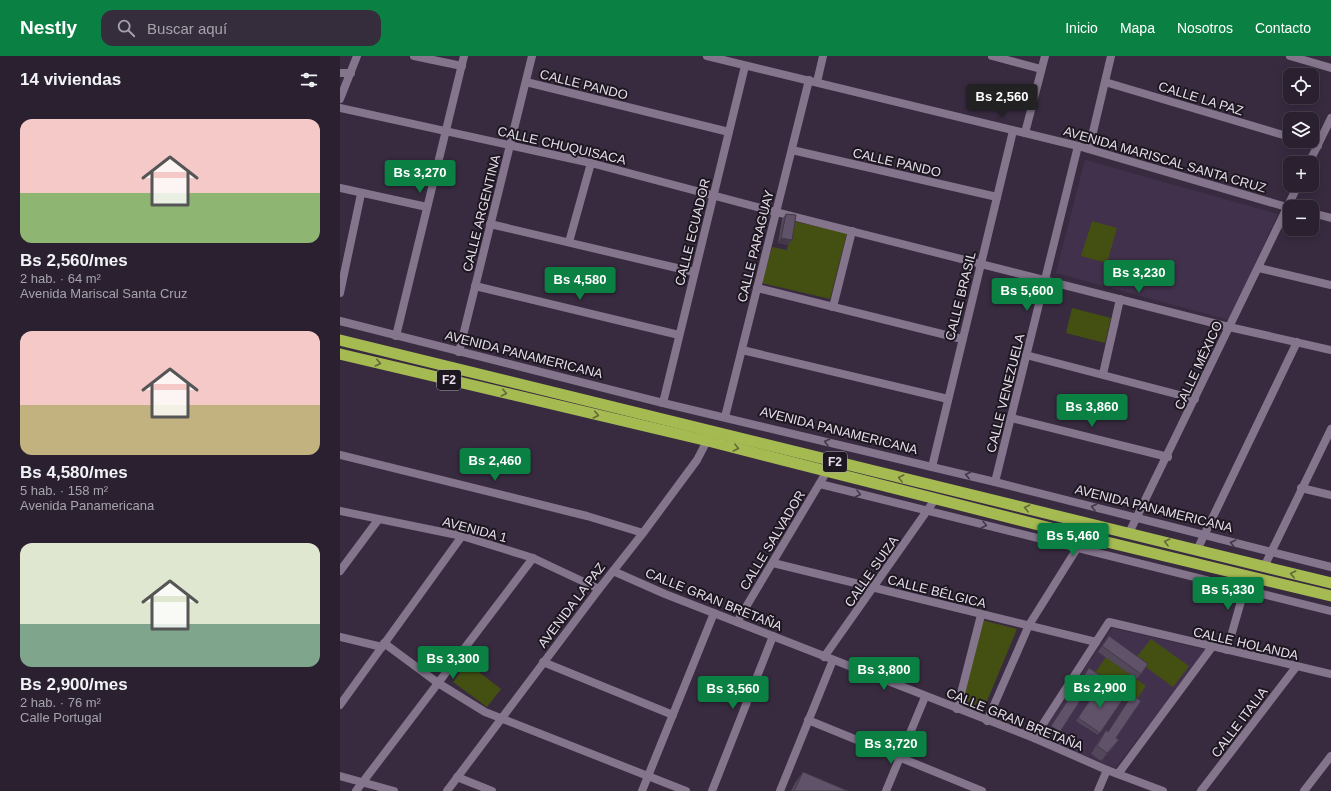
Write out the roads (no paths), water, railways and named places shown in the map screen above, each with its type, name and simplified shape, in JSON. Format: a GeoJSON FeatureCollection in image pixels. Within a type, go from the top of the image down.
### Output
{"type":"FeatureCollection","features":[{"type":"Feature","properties":{"kind":"highway","name":"F2"},"geometry":{"type":"LineString","coordinates":[[340,340],[709,436],[827,471],[1082,536],[1331,596]]}},
{"type":"Feature","properties":{"kind":"highway","name":"F2"},"geometry":{"type":"LineString","coordinates":[[340,354],[709,436],[1129,533],[1331,583]]}},
{"type":"Feature","properties":{"kind":"street"},"geometry":{"type":"LineString","coordinates":[[340,99],[357,56]]}},
{"type":"Feature","properties":{"kind":"street"},"geometry":{"type":"LineString","coordinates":[[414,56],[462,66]]}},
{"type":"Feature","properties":{"kind":"street"},"geometry":{"type":"LineString","coordinates":[[396,336],[464,56]]}},
{"type":"Feature","properties":{"kind":"street","name":"CALLE ARGENTINA"},"geometry":{"type":"LineString","coordinates":[[459,352],[532,56]]}},
{"type":"Feature","properties":{"kind":"street","name":"AVENIDA MARISCAL SANTA CRUZ"},"geometry":{"type":"LineString","coordinates":[[707,56],[1090,149],[1283,206]]}},
{"type":"Feature","properties":{"kind":"street","name":"CALLE PARAGUAY"},"geometry":{"type":"LineString","coordinates":[[725,417],[792,150],[813,81],[823,56]]}},
{"type":"Feature","properties":{"kind":"street"},"geometry":{"type":"LineString","coordinates":[[992,56],[1041,69]]}},
{"type":"Feature","properties":{"kind":"street"},"geometry":{"type":"LineString","coordinates":[[1025,134],[1044,56]]}},
{"type":"Feature","properties":{"kind":"street"},"geometry":{"type":"LineString","coordinates":[[1090,149],[1111,56]]}},
{"type":"Feature","properties":{"kind":"street"},"geometry":{"type":"LineString","coordinates":[[1290,56],[1331,68]]}},
{"type":"Feature","properties":{"kind":"street","name":"CALLE ECUADOR"},"geometry":{"type":"LineString","coordinates":[[663,403],[745,66]]}},
{"type":"Feature","properties":{"kind":"street"},"geometry":{"type":"LineString","coordinates":[[340,73],[351,73]]}},
{"type":"Feature","properties":{"kind":"street","name":"CALLE PANDO"},"geometry":{"type":"LineString","coordinates":[[526,82],[729,132]]}},
{"type":"Feature","properties":{"kind":"street","name":"CALLE LA PAZ"},"geometry":{"type":"LineString","coordinates":[[1105,82],[1283,135]]}},
{"type":"Feature","properties":{"kind":"street","name":"CALLE CHUQUISACA"},"geometry":{"type":"LineString","coordinates":[[340,108],[446,132],[510,144],[591,163],[776,212],[1045,279],[1229,327],[1331,350]]}},
{"type":"Feature","properties":{"kind":"street"},"geometry":{"type":"LineString","coordinates":[[1319,144],[1331,118]]}},
{"type":"Feature","properties":{"kind":"street","name":"CALLE BRASIL"},"geometry":{"type":"LineString","coordinates":[[932,467],[1013,131]]}},
{"type":"Feature","properties":{"kind":"street","name":"CALLE VENEZUELA"},"geometry":{"type":"LineString","coordinates":[[995,482],[1078,146]]}},
{"type":"Feature","properties":{"kind":"street","name":"CALLE PANDO"},"geometry":{"type":"LineString","coordinates":[[792,150],[996,197]]}},
{"type":"Feature","properties":{"kind":"street"},"geometry":{"type":"LineString","coordinates":[[569,242],[591,163]]}},
{"type":"Feature","properties":{"kind":"street"},"geometry":{"type":"LineString","coordinates":[[340,188],[361,194],[427,207]]}},
{"type":"Feature","properties":{"kind":"street"},"geometry":{"type":"LineString","coordinates":[[340,293],[361,194]]}},
{"type":"Feature","properties":{"kind":"street"},"geometry":{"type":"LineString","coordinates":[[1319,215],[1331,218]]}},
{"type":"Feature","properties":{"kind":"street","name":"CALLE MÉXICO"},"geometry":{"type":"LineString","coordinates":[[1129,533],[1168,457],[1229,327],[1283,218]]}},
{"type":"Feature","properties":{"kind":"street"},"geometry":{"type":"LineString","coordinates":[[490,224],[694,272]]}},
{"type":"Feature","properties":{"kind":"street"},"geometry":{"type":"LineString","coordinates":[[833,307],[852,231]]}},
{"type":"Feature","properties":{"kind":"street"},"geometry":{"type":"LineString","coordinates":[[1259,268],[1331,285]]}},
{"type":"Feature","properties":{"kind":"street"},"geometry":{"type":"LineString","coordinates":[[475,286],[679,335]]}},
{"type":"Feature","properties":{"kind":"street"},"geometry":{"type":"LineString","coordinates":[[757,288],[962,339]]}},
{"type":"Feature","properties":{"kind":"street"},"geometry":{"type":"LineString","coordinates":[[1102,374],[1120,299]]}},
{"type":"Feature","properties":{"kind":"street","name":"AVENIDA PANAMERICANA"},"geometry":{"type":"LineString","coordinates":[[340,321],[663,403],[995,482],[1331,567]]}},
{"type":"Feature","properties":{"kind":"street"},"geometry":{"type":"LineString","coordinates":[[1197,550],[1297,342]]}},
{"type":"Feature","properties":{"kind":"street"},"geometry":{"type":"LineString","coordinates":[[742,350],[948,400]]}},
{"type":"Feature","properties":{"kind":"street"},"geometry":{"type":"LineString","coordinates":[[1026,355],[1195,399]]}},
{"type":"Feature","properties":{"kind":"street"},"geometry":{"type":"LineString","coordinates":[[1011,418],[1168,457]]}},
{"type":"Feature","properties":{"kind":"street"},"geometry":{"type":"LineString","coordinates":[[1264,567],[1301,488],[1331,429]]}},
{"type":"Feature","properties":{"kind":"street","name":"AVENIDA LA PAZ"},"geometry":{"type":"LineString","coordinates":[[447,791],[697,460],[709,436]]}},
{"type":"Feature","properties":{"kind":"street"},"geometry":{"type":"LineString","coordinates":[[340,455],[587,516],[643,533]]}},
{"type":"Feature","properties":{"kind":"street","name":"CALLE SALVADOR"},"geometry":{"type":"LineString","coordinates":[[737,622],[827,471]]}},
{"type":"Feature","properties":{"kind":"street"},"geometry":{"type":"LineString","coordinates":[[820,484],[1331,611]]}},
{"type":"Feature","properties":{"kind":"street"},"geometry":{"type":"LineString","coordinates":[[1301,488],[1331,495]]}},
{"type":"Feature","properties":{"kind":"street","name":"CALLE SUIZA"},"geometry":{"type":"LineString","coordinates":[[824,657],[936,498]]}},
{"type":"Feature","properties":{"kind":"street","name":"AVENIDA 1"},"geometry":{"type":"LineString","coordinates":[[340,511],[462,536],[534,558],[599,589]]}},
{"type":"Feature","properties":{"kind":"street"},"geometry":{"type":"LineString","coordinates":[[340,571],[378,520]]}},
{"type":"Feature","properties":{"kind":"street"},"geometry":{"type":"LineString","coordinates":[[341,703],[462,536]]}},
{"type":"Feature","properties":{"kind":"street"},"geometry":{"type":"LineString","coordinates":[[987,721],[1029,625],[1077,548],[1082,536]]}},
{"type":"Feature","properties":{"kind":"street"},"geometry":{"type":"LineString","coordinates":[[356,791],[534,558]]}},
{"type":"Feature","properties":{"kind":"street","name":"CALLE BÉLGICA"},"geometry":{"type":"LineString","coordinates":[[773,562],[1096,642]]}},
{"type":"Feature","properties":{"kind":"street","name":"CALLE GRAN BRETAÑA"},"geometry":{"type":"LineString","coordinates":[[613,571],[824,657],[1034,738],[1106,770],[1163,791]]}},
{"type":"Feature","properties":{"kind":"street"},"geometry":{"type":"LineString","coordinates":[[1227,650],[1248,577]]}},
{"type":"Feature","properties":{"kind":"street"},"geometry":{"type":"LineString","coordinates":[[642,791],[714,613]]}},
{"type":"Feature","properties":{"kind":"street"},"geometry":{"type":"LineString","coordinates":[[957,709],[981,614]]}},
{"type":"Feature","properties":{"kind":"street","name":"CALLE HOLANDA"},"geometry":{"type":"LineString","coordinates":[[1096,642],[1110,622],[1296,667],[1331,674]]}},
{"type":"Feature","properties":{"kind":"street"},"geometry":{"type":"LineString","coordinates":[[712,791],[772,636]]}},
{"type":"Feature","properties":{"kind":"street"},"geometry":{"type":"LineString","coordinates":[[340,637],[383,645],[438,684],[485,712],[686,791]]}},
{"type":"Feature","properties":{"kind":"street"},"geometry":{"type":"LineString","coordinates":[[1034,738],[1096,642]]}},
{"type":"Feature","properties":{"kind":"street"},"geometry":{"type":"LineString","coordinates":[[1118,774],[1212,647]]}},
{"type":"Feature","properties":{"kind":"street"},"geometry":{"type":"LineString","coordinates":[[780,791],[833,660]]}},
{"type":"Feature","properties":{"kind":"street"},"geometry":{"type":"LineString","coordinates":[[543,662],[673,714]]}},
{"type":"Feature","properties":{"kind":"street","name":"CALLE ITALIA"},"geometry":{"type":"LineString","coordinates":[[1201,791],[1296,667]]}},
{"type":"Feature","properties":{"kind":"street"},"geometry":{"type":"LineString","coordinates":[[886,791],[925,697]]}},
{"type":"Feature","properties":{"kind":"street"},"geometry":{"type":"LineString","coordinates":[[808,720],[982,791]]}},
{"type":"Feature","properties":{"kind":"street"},"geometry":{"type":"LineString","coordinates":[[1304,791],[1331,756]]}},
{"type":"Feature","properties":{"kind":"street"},"geometry":{"type":"LineString","coordinates":[[1098,791],[1106,770]]}},
{"type":"Feature","properties":{"kind":"street"},"geometry":{"type":"LineString","coordinates":[[340,776],[394,791]]}},
{"type":"Feature","properties":{"kind":"street"},"geometry":{"type":"LineString","coordinates":[[457,777],[492,791]]}},
{"type":"Feature","properties":{"kind":"street"},"geometry":{"type":"LineString","coordinates":[[957,791],[961,782]]}}]}
